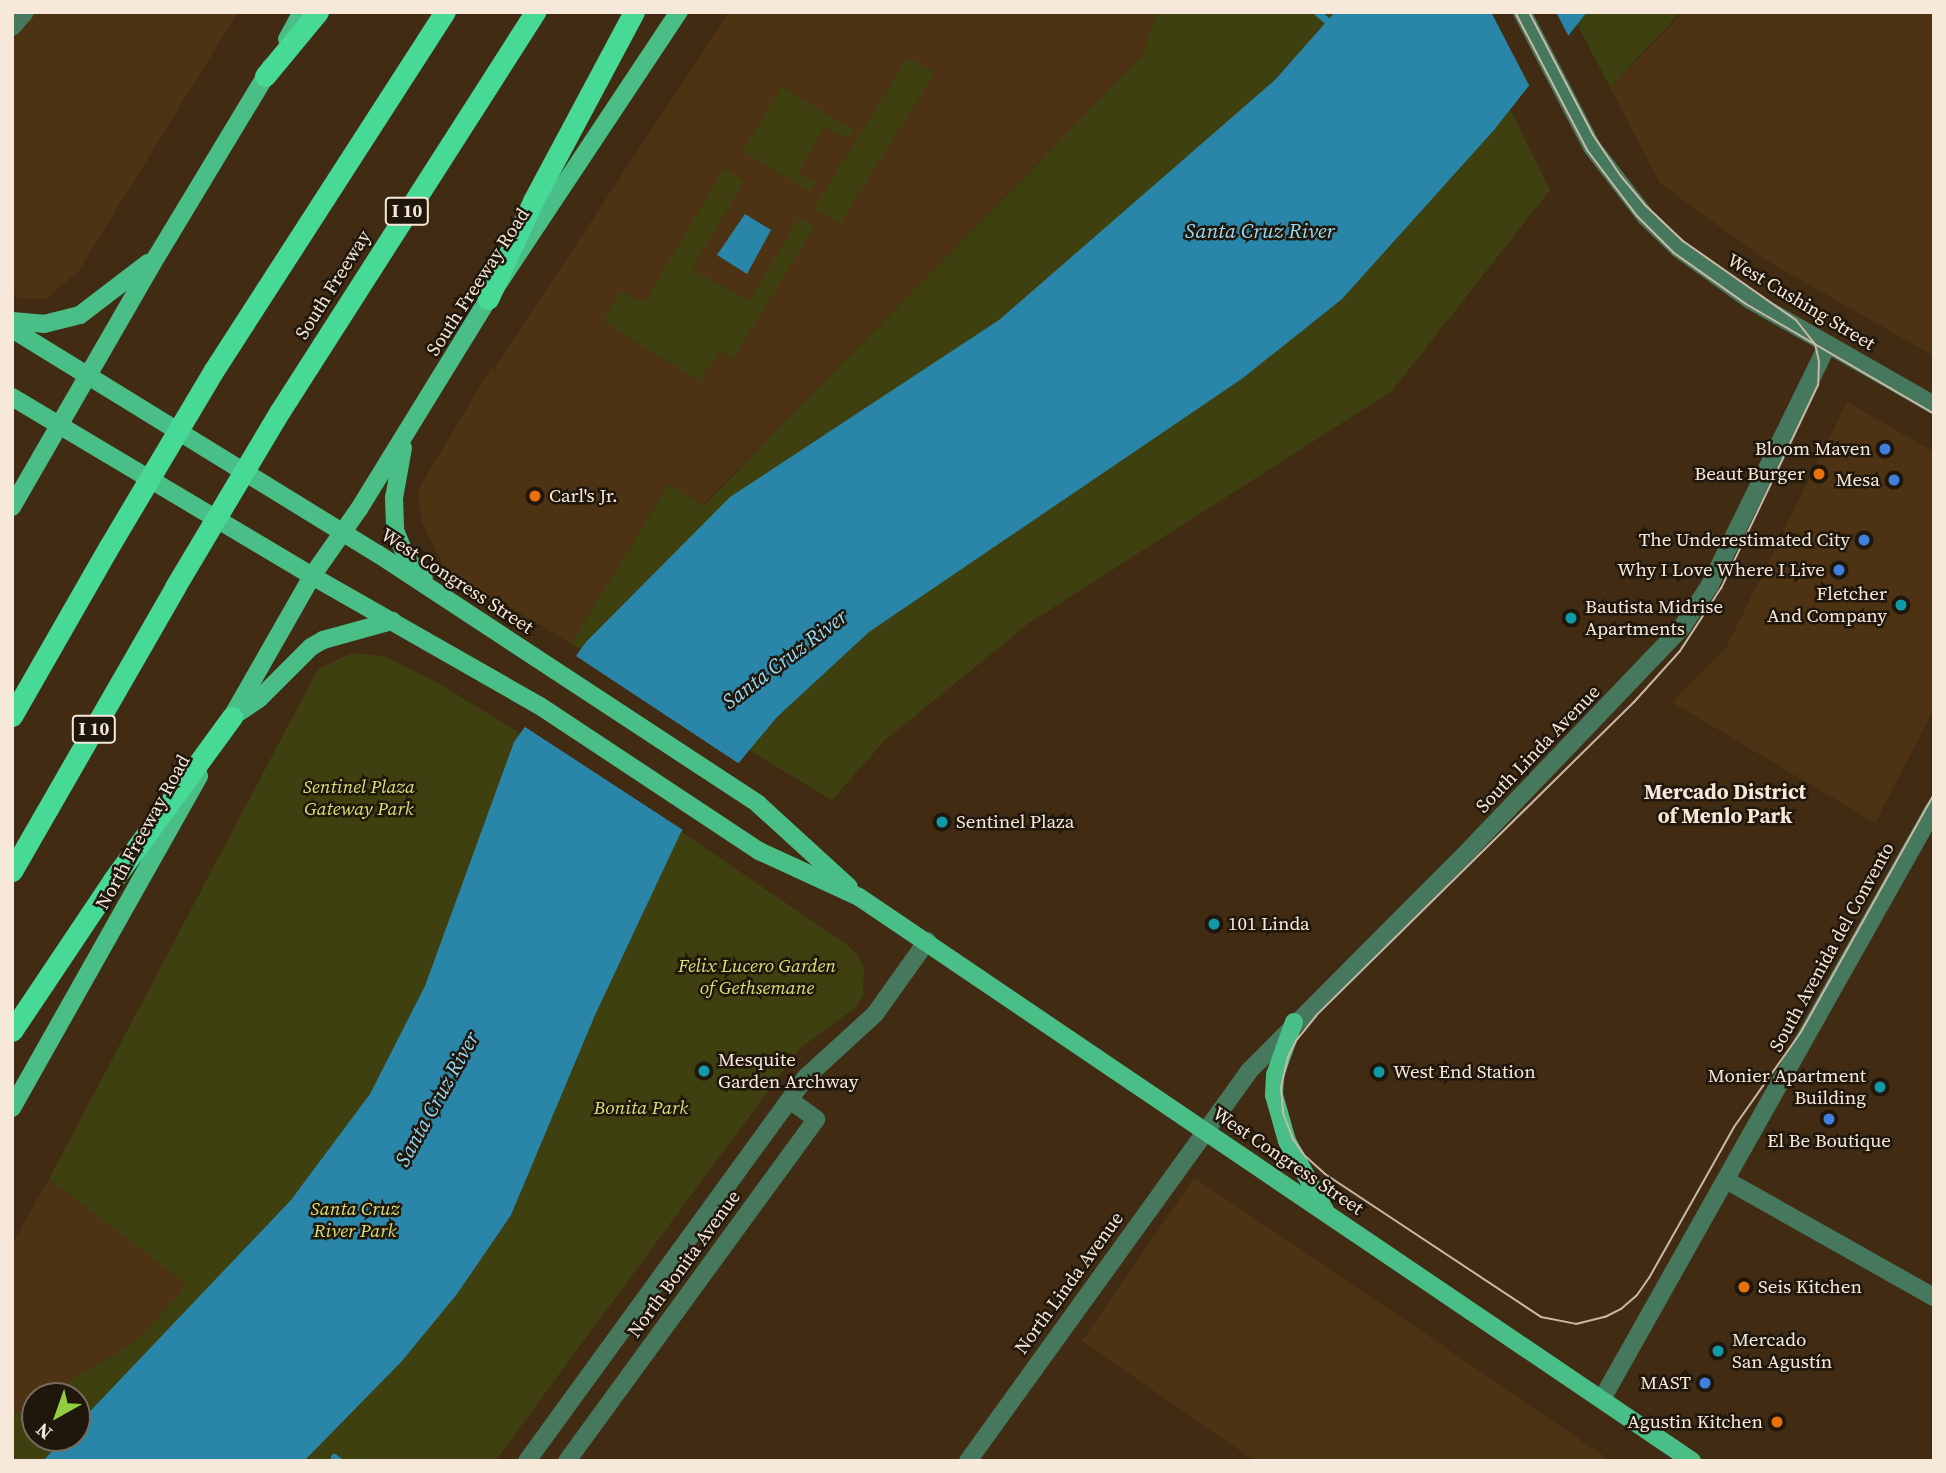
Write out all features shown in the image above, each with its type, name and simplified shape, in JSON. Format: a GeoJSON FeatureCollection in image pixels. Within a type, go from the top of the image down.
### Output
{"type":"FeatureCollection","features":[{"type":"Feature","properties":{"kind":"highway"},"geometry":{"type":"LineString","coordinates":[[265,76],[318,12]]}},
{"type":"Feature","properties":{"kind":"highway"},"geometry":{"type":"LineString","coordinates":[[12,716],[214,370],[444,12]]}},
{"type":"Feature","properties":{"kind":"highway","name":"South Freeway"},"geometry":{"type":"LineString","coordinates":[[12,871],[175,587],[280,411],[535,12]]}},
{"type":"Feature","properties":{"kind":"highway"},"geometry":{"type":"LineString","coordinates":[[488,299],[533,201],[634,12]]}},
{"type":"Feature","properties":{"kind":"highway"},"geometry":{"type":"LineString","coordinates":[[12,1031],[113,880],[232,716]]}},
{"type":"Feature","properties":{"kind":"main road"},"geometry":{"type":"LineString","coordinates":[[14,505],[156,256],[302,12]]}},
{"type":"Feature","properties":{"kind":"main road","name":"South Freeway Road"},"geometry":{"type":"LineString","coordinates":[[313,576],[344,533],[488,299],[679,12]]}},
{"type":"Feature","properties":{"kind":"main road"},"geometry":{"type":"LineString","coordinates":[[12,321],[44,324],[80,315],[156,256]]}},
{"type":"Feature","properties":{"kind":"main road","name":"West Congress Street"},"geometry":{"type":"LineString","coordinates":[[12,329],[344,533],[758,804],[859,897]]}},
{"type":"Feature","properties":{"kind":"main road","name":"West Congress Street"},"geometry":{"type":"LineString","coordinates":[[12,397],[58,427],[540,706],[759,851],[859,897],[1692,1461]]}},
{"type":"Feature","properties":{"kind":"main road"},"geometry":{"type":"LineString","coordinates":[[406,434],[394,498],[395,530],[407,559],[435,592]]}},
{"type":"Feature","properties":{"kind":"main road"},"geometry":{"type":"LineString","coordinates":[[12,483],[14,505]]}},
{"type":"Feature","properties":{"kind":"main road","name":"North Freeway Road"},"geometry":{"type":"LineString","coordinates":[[12,1108],[313,576]]}},
{"type":"Feature","properties":{"kind":"main road"},"geometry":{"type":"LineString","coordinates":[[232,716],[259,699],[323,640],[393,621]]}},
{"type":"Feature","properties":{"kind":"main road"},"geometry":{"type":"LineString","coordinates":[[1294,1022],[1275,1075],[1274,1095],[1287,1141],[1327,1213]]}},
{"type":"Feature","properties":{"kind":"street"},"geometry":{"type":"LineString","coordinates":[[12,27],[25,12]]}},
{"type":"Feature","properties":{"kind":"street","name":"West Cushing Street"},"geometry":{"type":"LineString","coordinates":[[1522,12],[1592,146],[1646,217],[1671,241],[1749,300],[1934,405]]}},
{"type":"Feature","properties":{"kind":"street","name":"South Linda Avenue"},"geometry":{"type":"LineString","coordinates":[[1205,1130],[1249,1070],[1294,1022],[1433,886],[1635,680],[1682,627],[1710,585],[1828,344]]}},
{"type":"Feature","properties":{"kind":"street","name":"South Avenida del Convento"},"geometry":{"type":"LineString","coordinates":[[1602,1399],[1934,810]]}},
{"type":"Feature","properties":{"kind":"street","name":"North Bonita Avenue"},"geometry":{"type":"LineString","coordinates":[[527,1461],[806,1078],[875,1014],[927,941]]}},
{"type":"Feature","properties":{"kind":"street","name":"North Bonita Avenue"},"geometry":{"type":"LineString","coordinates":[[567,1461],[817,1119],[790,1100]]}},
{"type":"Feature","properties":{"kind":"street","name":"North Linda Avenue"},"geometry":{"type":"LineString","coordinates":[[968,1461],[1205,1130]]}},
{"type":"Feature","properties":{"kind":"street"},"geometry":{"type":"LineString","coordinates":[[1726,1180],[1934,1297]]}},
{"type":"Feature","properties":{"kind":"shaded area"},"geometry":{"type":"Polygon","coordinates":[[[12,12],[238,12],[78,272],[45,299],[19,298],[12,294],[12,12]]]}},
{"type":"Feature","properties":{"kind":"shaded area"},"geometry":{"type":"Polygon","coordinates":[[[729,12],[1157,12],[1141,57],[702,506],[669,484],[571,643],[446,570],[421,521],[418,490],[491,368],[505,377],[494,369],[729,12]]]}},
{"type":"Feature","properties":{"kind":"shaded area"},"geometry":{"type":"Polygon","coordinates":[[[1684,12],[1934,12],[1934,356],[1764,259],[1660,183],[1610,87],[1684,12]]]}},
{"type":"Feature","properties":{"kind":"shaded area"},"geometry":{"type":"Polygon","coordinates":[[[1847,402],[1934,452],[1934,709],[1875,823],[1672,702],[1725,650],[1847,402]]]}},
{"type":"Feature","properties":{"kind":"shaded area"},"geometry":{"type":"Polygon","coordinates":[[[1194,1178],[1611,1461],[1255,1461],[1082,1341],[1194,1178]]]}},
{"type":"Feature","properties":{"kind":"shaded area"},"geometry":{"type":"Polygon","coordinates":[[[49,1179],[188,1285],[144,1333],[125,1348],[68,1382],[21,1382],[21,1411],[12,1416],[12,1244],[49,1179]]]}},
{"type":"Feature","properties":{"kind":"green space"},"geometry":{"type":"Polygon","coordinates":[[[1157,12],[1681,12],[1610,87],[1571,13],[1487,63],[1550,190],[1392,391],[1029,623],[884,741],[832,800],[571,643],[669,484],[703,506],[1141,57],[1157,12]]]}},
{"type":"Feature","properties":{"kind":"green space"},"geometry":{"type":"Polygon","coordinates":[[[908,57],[935,72],[840,224],[814,208],[908,57]]]}},
{"type":"Feature","properties":{"kind":"green space"},"geometry":{"type":"Polygon","coordinates":[[[782,87],[854,130],[849,140],[825,127],[798,173],[816,183],[811,192],[742,151],[782,87]]]}},
{"type":"Feature","properties":{"kind":"green space"},"geometry":{"type":"Polygon","coordinates":[[[724,168],[744,181],[692,269],[749,301],[799,218],[815,226],[733,359],[720,351],[699,381],[603,321],[621,291],[644,303],[724,168]]]}},
{"type":"Feature","properties":{"kind":"green space"},"geometry":{"type":"Polygon","coordinates":[[[352,653],[386,657],[438,683],[685,834],[847,945],[858,955],[864,968],[863,996],[855,1008],[799,1049],[495,1461],[12,1461],[12,1416],[21,1411],[21,1452],[91,1452],[91,1382],[68,1382],[125,1348],[144,1333],[187,1285],[49,1179],[318,669],[352,653]]]}},
{"type":"Feature","properties":{"kind":"water","name":"Santa Cruz River"},"geometry":{"type":"Polygon","coordinates":[[[1335,12],[1587,12],[1494,130],[1342,299],[1243,378],[869,632],[777,717],[681,832],[595,1015],[511,1215],[457,1294],[402,1361],[304,1461],[43,1461],[51,1452],[91,1452],[91,1410],[291,1200],[370,1094],[425,986],[514,742],[586,642],[730,497],[999,320],[1275,80],[1335,12]]]}},
{"type":"Feature","properties":{"kind":"water"},"geometry":{"type":"Polygon","coordinates":[[[745,214],[771,230],[747,274],[717,255],[745,214]]]}},
{"type":"Feature","properties":{"kind":"pier"},"geometry":{"type":"Polygon","coordinates":[[[1491,12],[1556,12],[1570,39],[1531,89],[1491,12]]]}},
{"type":"Feature","properties":{"kind":"pier"},"geometry":{"type":"Polygon","coordinates":[[[573,654],[741,765],[686,832],[522,725],[573,654]]]}},
{"type":"Feature","properties":{"kind":"waterway"},"geometry":{"type":"LineString","coordinates":[[1317,12],[1332,25]]}},
{"type":"Feature","properties":{"kind":"waterway"},"geometry":{"type":"LineString","coordinates":[[334,1457],[339,1461]]}},
{"type":"Feature","properties":{"kind":"tram line"},"geometry":{"type":"LineString","coordinates":[[1515,12],[1587,150],[1637,216],[1674,253],[1746,304],[1934,414]]}},
{"type":"Feature","properties":{"kind":"tram line"},"geometry":{"type":"LineString","coordinates":[[1529,12],[1593,135],[1620,175],[1644,204],[1683,241],[1796,320],[1815,344],[1819,362],[1818,385],[1721,588],[1680,651],[1634,702],[1316,1016],[1296,1041],[1288,1057],[1281,1088],[1283,1113],[1293,1139],[1304,1155],[1325,1174],[1541,1317],[1576,1324],[1605,1317],[1621,1309],[1637,1295],[1649,1278],[1734,1127],[1801,1032],[1934,794]]}},
{"type":"Feature","properties":{"kind":"place","name":"Bloom Maven"},"geometry":{"type":"Point","coordinates":[1885,449]}},
{"type":"Feature","properties":{"kind":"place","name":"Beaut Burger"},"geometry":{"type":"Point","coordinates":[1819,474]}},
{"type":"Feature","properties":{"kind":"place","name":"Mesa"},"geometry":{"type":"Point","coordinates":[1894,480]}},
{"type":"Feature","properties":{"kind":"place","name":"Carl's Jr."},"geometry":{"type":"Point","coordinates":[535,496]}},
{"type":"Feature","properties":{"kind":"place","name":"The Underestimated City"},"geometry":{"type":"Point","coordinates":[1864,540]}},
{"type":"Feature","properties":{"kind":"place","name":"Why I Love Where I Live"},"geometry":{"type":"Point","coordinates":[1839,570]}},
{"type":"Feature","properties":{"kind":"place","name":"Fletcher And Company"},"geometry":{"type":"Point","coordinates":[1901,605]}},
{"type":"Feature","properties":{"kind":"place","name":"Bautista Midrise Apartments"},"geometry":{"type":"Point","coordinates":[1571,618]}},
{"type":"Feature","properties":{"kind":"place","name":"Sentinel Plaza"},"geometry":{"type":"Point","coordinates":[942,822]}},
{"type":"Feature","properties":{"kind":"place","name":"101 Linda"},"geometry":{"type":"Point","coordinates":[1214,924]}},
{"type":"Feature","properties":{"kind":"place","name":"Mesquite Garden Archway"},"geometry":{"type":"Point","coordinates":[704,1071]}},
{"type":"Feature","properties":{"kind":"place","name":"West End Station"},"geometry":{"type":"Point","coordinates":[1379,1072]}},
{"type":"Feature","properties":{"kind":"place","name":"Monier Apartment Building"},"geometry":{"type":"Point","coordinates":[1880,1087]}},
{"type":"Feature","properties":{"kind":"place","name":"El Be Boutique"},"geometry":{"type":"Point","coordinates":[1829,1119]}},
{"type":"Feature","properties":{"kind":"place","name":"Seis Kitchen"},"geometry":{"type":"Point","coordinates":[1744,1287]}},
{"type":"Feature","properties":{"kind":"place","name":"Mercado San Agustín"},"geometry":{"type":"Point","coordinates":[1718,1351]}},
{"type":"Feature","properties":{"kind":"place","name":"MAST"},"geometry":{"type":"Point","coordinates":[1705,1383]}},
{"type":"Feature","properties":{"kind":"place","name":"Agustin Kitchen"},"geometry":{"type":"Point","coordinates":[1777,1422]}},
{"type":"Feature","properties":{"kind":"district","name":"Mercado District of Menlo Park"},"geometry":{"type":"Point","coordinates":[1725,804]}},
{"type":"Feature","properties":{"kind":"park label","name":"Sentinel Plaza Gateway Park"},"geometry":{"type":"Point","coordinates":[359,798]}},
{"type":"Feature","properties":{"kind":"park label","name":"Felix Lucero Garden of Gethsemane"},"geometry":{"type":"Point","coordinates":[757,977]}},
{"type":"Feature","properties":{"kind":"park label","name":"Bonita Park"},"geometry":{"type":"Point","coordinates":[641,1108]}},
{"type":"Feature","properties":{"kind":"park label","name":"Santa Cruz River Park"},"geometry":{"type":"Point","coordinates":[355,1220]}}]}
